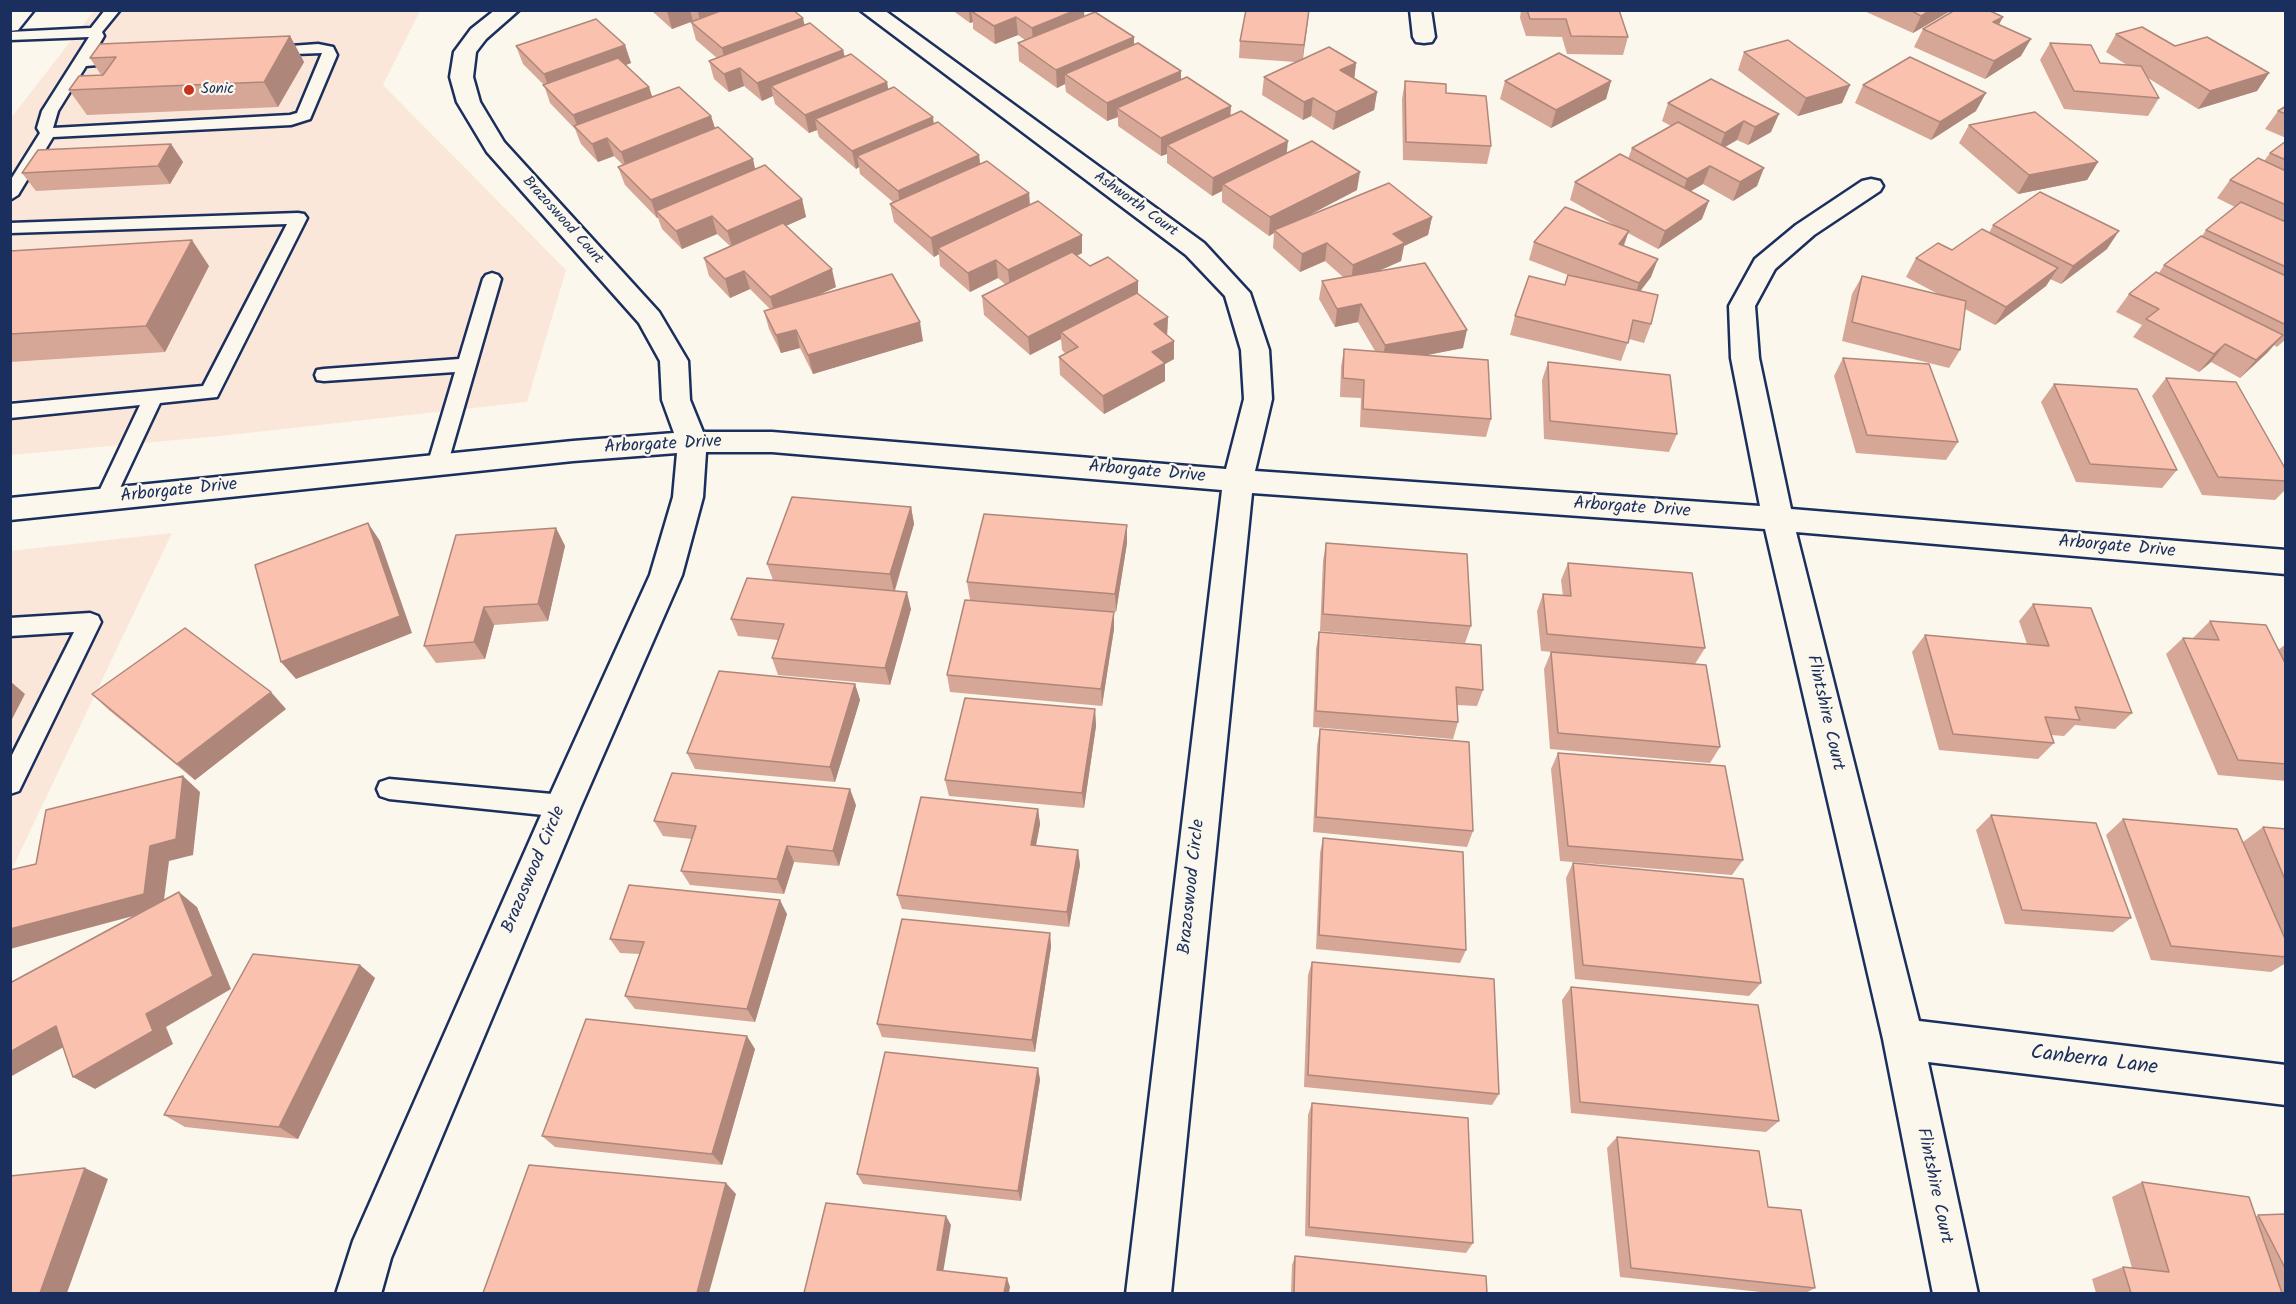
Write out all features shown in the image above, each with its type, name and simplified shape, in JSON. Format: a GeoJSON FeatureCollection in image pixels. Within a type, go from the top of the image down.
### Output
{"type":"FeatureCollection","features":[{"type":"Feature","properties":{"kind":"street"},"geometry":{"type":"LineString","coordinates":[[10,25],[24,10]]}},
{"type":"Feature","properties":{"kind":"street","name":"Brazoswood Court"},"geometry":{"type":"LineString","coordinates":[[509,10],[477,35],[464,53],[462,83],[474,117],[495,147],[650,318],[674,361],[676,400],[692,442]]}},
{"type":"Feature","properties":{"kind":"street","name":"Ashworth Court"},"geometry":{"type":"LineString","coordinates":[[870,10],[1195,249],[1237,293],[1255,350],[1258,399],[1238,481]]}},
{"type":"Feature","properties":{"kind":"street"},"geometry":{"type":"LineString","coordinates":[[1420,10],[1424,37]]}},
{"type":"Feature","properties":{"kind":"street","name":"Flintshire Court"},"geometry":{"type":"LineString","coordinates":[[1871,186],[1805,230],[1764,265],[1742,306],[1745,358],[1778,519],[1903,1039],[1956,1293]]}},
{"type":"Feature","properties":{"kind":"street","name":"Arborgate Drive"},"geometry":{"type":"LineString","coordinates":[[10,509],[692,442],[772,442],[1238,481],[1778,519],[2286,562]]}},
{"type":"Feature","properties":{"kind":"street","name":"Brazoswood Circle"},"geometry":{"type":"LineString","coordinates":[[358,1293],[369,1257],[563,806],[666,574],[688,497],[692,442]]}},
{"type":"Feature","properties":{"kind":"street","name":"Brazoswood Circle"},"geometry":{"type":"LineString","coordinates":[[1148,1293],[1238,481]]}},
{"type":"Feature","properties":{"kind":"street","name":"Canberra Lane"},"geometry":{"type":"LineString","coordinates":[[1903,1039],[2286,1085]]}},
{"type":"Feature","properties":{"kind":"lane"},"geometry":{"type":"LineString","coordinates":[[10,36],[95,32],[112,10]]}},
{"type":"Feature","properties":{"kind":"lane"},"geometry":{"type":"LineString","coordinates":[[48,133],[45,128],[50,111],[97,36],[95,32]]}},
{"type":"Feature","properties":{"kind":"lane"},"geometry":{"type":"LineString","coordinates":[[48,133],[291,120],[304,116],[309,109],[330,55],[328,50],[318,48],[248,52]]}},
{"type":"Feature","properties":{"kind":"lane"},"geometry":{"type":"LineString","coordinates":[[81,62],[133,58]]}},
{"type":"Feature","properties":{"kind":"lane"},"geometry":{"type":"LineString","coordinates":[[10,195],[48,133]]}},
{"type":"Feature","properties":{"kind":"lane"},"geometry":{"type":"LineString","coordinates":[[10,228],[298,218],[210,392],[10,411]]}},
{"type":"Feature","properties":{"kind":"lane"},"geometry":{"type":"LineString","coordinates":[[437,466],[492,279]]}},
{"type":"Feature","properties":{"kind":"lane"},"geometry":{"type":"LineString","coordinates":[[324,375],[466,364]]}},
{"type":"Feature","properties":{"kind":"lane"},"geometry":{"type":"LineString","coordinates":[[105,500],[153,397]]}},
{"type":"Feature","properties":{"kind":"lane"},"geometry":{"type":"LineString","coordinates":[[10,627],[90,622],[10,784]]}},
{"type":"Feature","properties":{"kind":"lane"},"geometry":{"type":"LineString","coordinates":[[389,789],[563,806]]}},
{"type":"Feature","properties":{"kind":"shaded area"},"geometry":{"type":"Polygon","coordinates":[[[94,11],[420,11],[383,85],[566,270],[527,402],[220,436],[11,455],[11,118],[94,11]]]}},
{"type":"Feature","properties":{"kind":"shaded area"},"geometry":{"type":"Polygon","coordinates":[[[172,533],[11,871],[10,551],[172,533]]]}},
{"type":"Feature","properties":{"kind":"building"},"geometry":{"type":"Polygon","coordinates":[[[723,10],[793,10],[803,18],[722,48],[691,22],[723,10]]]}},
{"type":"Feature","properties":{"kind":"building"},"geometry":{"type":"Polygon","coordinates":[[[972,10],[1076,10],[1032,28],[1016,17],[994,26],[972,10]]]}},
{"type":"Feature","properties":{"kind":"building"},"geometry":{"type":"Polygon","coordinates":[[[1246,10],[1309,10],[1304,45],[1240,41],[1246,10]]]}},
{"type":"Feature","properties":{"kind":"building"},"geometry":{"type":"Polygon","coordinates":[[[1527,10],[1619,10],[1628,37],[1571,36],[1566,19],[1530,19],[1527,10]]]}},
{"type":"Feature","properties":{"kind":"building"},"geometry":{"type":"Polygon","coordinates":[[[1910,10],[1930,10],[1921,16],[1910,10]]]}},
{"type":"Feature","properties":{"kind":"building"},"geometry":{"type":"Polygon","coordinates":[[[1955,10],[1988,10],[2003,17],[1993,22],[2031,39],[1994,61],[1923,29],[1955,10]]]}},
{"type":"Feature","properties":{"kind":"building"},"geometry":{"type":"Polygon","coordinates":[[[1095,12],[1134,37],[1056,70],[1018,43],[1095,12]]]}},
{"type":"Feature","properties":{"kind":"building"},"geometry":{"type":"Polygon","coordinates":[[[596,19],[625,45],[544,74],[516,46],[596,19]]]}},
{"type":"Feature","properties":{"kind":"building"},"geometry":{"type":"Polygon","coordinates":[[[810,23],[843,50],[757,83],[740,68],[724,74],[709,61],[810,23]]]}},
{"type":"Feature","properties":{"kind":"building"},"geometry":{"type":"Polygon","coordinates":[[[2142,27],[2175,46],[2207,37],[2269,73],[2210,91],[2116,34],[2142,27]]]}},
{"type":"Feature","properties":{"kind":"building"},"geometry":{"type":"Polygon","coordinates":[[[290,36],[264,82],[69,90],[79,76],[103,75],[116,57],[90,58],[100,44],[290,36]]]}},
{"type":"Feature","properties":{"kind":"building"},"geometry":{"type":"Polygon","coordinates":[[[1788,40],[1850,85],[1806,98],[1744,52],[1788,40]]]}},
{"type":"Feature","properties":{"kind":"building"},"geometry":{"type":"Polygon","coordinates":[[[1138,43],[1181,71],[1107,103],[1065,74],[1138,43]]]}},
{"type":"Feature","properties":{"kind":"building"},"geometry":{"type":"Polygon","coordinates":[[[2050,43],[2091,45],[2100,63],[2141,66],[2159,98],[2074,91],[2050,43]]]}},
{"type":"Feature","properties":{"kind":"building"},"geometry":{"type":"Polygon","coordinates":[[[1329,47],[1356,63],[1340,70],[1377,92],[1336,112],[1313,98],[1304,102],[1264,77],[1329,47]]]}},
{"type":"Feature","properties":{"kind":"building"},"geometry":{"type":"Polygon","coordinates":[[[1559,53],[1611,81],[1556,110],[1505,81],[1559,53]]]}},
{"type":"Feature","properties":{"kind":"building"},"geometry":{"type":"Polygon","coordinates":[[[851,54],[887,82],[805,115],[771,86],[851,54]]]}},
{"type":"Feature","properties":{"kind":"building"},"geometry":{"type":"Polygon","coordinates":[[[1910,57],[1986,93],[1940,122],[1863,85],[1910,57]]]}},
{"type":"Feature","properties":{"kind":"building"},"geometry":{"type":"Polygon","coordinates":[[[618,58],[649,87],[573,115],[543,85],[618,58]]]}},
{"type":"Feature","properties":{"kind":"building"},"geometry":{"type":"Polygon","coordinates":[[[1187,77],[1231,106],[1161,138],[1117,108],[1187,77]]]}},
{"type":"Feature","properties":{"kind":"building"},"geometry":{"type":"Polygon","coordinates":[[[1711,79],[1779,114],[1755,127],[1744,121],[1725,133],[1668,103],[1711,79]]]}},
{"type":"Feature","properties":{"kind":"building"},"geometry":{"type":"Polygon","coordinates":[[[1405,81],[1446,84],[1446,93],[1486,96],[1491,146],[1406,142],[1405,81]]]}},
{"type":"Feature","properties":{"kind":"building"},"geometry":{"type":"Polygon","coordinates":[[[679,87],[711,116],[621,152],[607,138],[592,144],[574,126],[679,87]]]}},
{"type":"Feature","properties":{"kind":"building"},"geometry":{"type":"Polygon","coordinates":[[[894,87],[933,117],[852,151],[815,119],[894,87]]]}},
{"type":"Feature","properties":{"kind":"building"},"geometry":{"type":"Polygon","coordinates":[[[2286,106],[2286,114],[2278,111],[2286,106]]]}},
{"type":"Feature","properties":{"kind":"building"},"geometry":{"type":"Polygon","coordinates":[[[1241,111],[1288,141],[1213,178],[1167,145],[1241,111]]]}},
{"type":"Feature","properties":{"kind":"building"},"geometry":{"type":"Polygon","coordinates":[[[2035,112],[2098,162],[2029,175],[1969,125],[2035,112]]]}},
{"type":"Feature","properties":{"kind":"building"},"geometry":{"type":"Polygon","coordinates":[[[938,122],[979,155],[898,191],[857,156],[938,122]]]}},
{"type":"Feature","properties":{"kind":"building"},"geometry":{"type":"Polygon","coordinates":[[[1678,122],[1764,168],[1740,182],[1710,166],[1687,179],[1632,148],[1678,122]]]}},
{"type":"Feature","properties":{"kind":"building"},"geometry":{"type":"Polygon","coordinates":[[[718,127],[753,159],[651,200],[618,167],[718,127]]]}},
{"type":"Feature","properties":{"kind":"building"},"geometry":{"type":"Polygon","coordinates":[[[1312,141],[1360,172],[1270,217],[1223,184],[1312,141]]]}},
{"type":"Feature","properties":{"kind":"building"},"geometry":{"type":"Polygon","coordinates":[[[2286,141],[2286,160],[2270,153],[2286,141]]]}},
{"type":"Feature","properties":{"kind":"building"},"geometry":{"type":"Polygon","coordinates":[[[171,144],[158,166],[22,173],[38,150],[171,144]]]}},
{"type":"Feature","properties":{"kind":"building"},"geometry":{"type":"Polygon","coordinates":[[[1620,154],[1709,201],[1665,231],[1575,182],[1620,154]]]}},
{"type":"Feature","properties":{"kind":"building"},"geometry":{"type":"Polygon","coordinates":[[[2258,158],[2286,171],[2286,205],[2230,180],[2258,158]]]}},
{"type":"Feature","properties":{"kind":"building"},"geometry":{"type":"Polygon","coordinates":[[[987,161],[1029,193],[931,238],[890,204],[987,161]]]}},
{"type":"Feature","properties":{"kind":"building"},"geometry":{"type":"Polygon","coordinates":[[[765,165],[802,199],[727,231],[712,216],[676,231],[656,211],[765,165]]]}},
{"type":"Feature","properties":{"kind":"building"},"geometry":{"type":"Polygon","coordinates":[[[1389,183],[1432,217],[1393,234],[1405,243],[1353,265],[1327,243],[1302,254],[1274,230],[1389,183]]]}},
{"type":"Feature","properties":{"kind":"building"},"geometry":{"type":"Polygon","coordinates":[[[2040,192],[2119,231],[2073,266],[1993,225],[2040,192]]]}},
{"type":"Feature","properties":{"kind":"building"},"geometry":{"type":"Polygon","coordinates":[[[1038,201],[1082,235],[1008,270],[996,260],[968,273],[938,248],[1038,201]]]}},
{"type":"Feature","properties":{"kind":"building"},"geometry":{"type":"Polygon","coordinates":[[[2241,202],[2286,222],[2286,267],[2206,230],[2241,202]]]}},
{"type":"Feature","properties":{"kind":"building"},"geometry":{"type":"Polygon","coordinates":[[[1565,207],[1629,231],[1619,244],[1658,259],[1639,283],[1534,242],[1565,207]]]}},
{"type":"Feature","properties":{"kind":"building"},"geometry":{"type":"Polygon","coordinates":[[[783,223],[832,269],[770,297],[744,271],[725,279],[704,258],[783,223]]]}},
{"type":"Feature","properties":{"kind":"building"},"geometry":{"type":"Polygon","coordinates":[[[1982,229],[2058,268],[2006,307],[1916,258],[1938,243],[1952,250],[1982,229]]]}},
{"type":"Feature","properties":{"kind":"building"},"geometry":{"type":"Polygon","coordinates":[[[2201,236],[2286,276],[2286,325],[2164,265],[2201,236]]]}},
{"type":"Feature","properties":{"kind":"building"},"geometry":{"type":"Polygon","coordinates":[[[192,240],[146,326],[10,334],[10,251],[192,240]]]}},
{"type":"Feature","properties":{"kind":"building"},"geometry":{"type":"Polygon","coordinates":[[[1072,252],[1090,266],[1108,257],[1138,281],[1028,337],[982,296],[1072,252]]]}},
{"type":"Feature","properties":{"kind":"building"},"geometry":{"type":"Polygon","coordinates":[[[1425,263],[1467,330],[1385,345],[1361,304],[1337,309],[1322,281],[1425,263]]]}},
{"type":"Feature","properties":{"kind":"building"},"geometry":{"type":"Polygon","coordinates":[[[2156,272],[2283,335],[2256,360],[2225,344],[2214,354],[2146,319],[2159,309],[2129,294],[2156,272]]]}},
{"type":"Feature","properties":{"kind":"building"},"geometry":{"type":"Polygon","coordinates":[[[892,274],[920,322],[808,355],[796,330],[776,335],[764,311],[892,274]]]}},
{"type":"Feature","properties":{"kind":"building"},"geometry":{"type":"Polygon","coordinates":[[[1568,275],[1658,295],[1651,324],[1633,320],[1628,343],[1515,316],[1529,276],[1565,285],[1568,275]]]}},
{"type":"Feature","properties":{"kind":"building"},"geometry":{"type":"Polygon","coordinates":[[[1862,276],[1966,301],[1960,350],[1852,322],[1862,276]]]}},
{"type":"Feature","properties":{"kind":"building"},"geometry":{"type":"Polygon","coordinates":[[[1137,293],[1168,317],[1154,324],[1174,341],[1152,352],[1165,363],[1103,396],[1059,357],[1078,347],[1061,332],[1137,293]]]}},
{"type":"Feature","properties":{"kind":"building"},"geometry":{"type":"Polygon","coordinates":[[[1344,349],[1488,360],[1491,419],[1363,409],[1364,380],[1343,378],[1344,349]]]}},
{"type":"Feature","properties":{"kind":"building"},"geometry":{"type":"Polygon","coordinates":[[[1843,358],[1929,364],[1958,442],[1867,435],[1843,358]]]}},
{"type":"Feature","properties":{"kind":"building"},"geometry":{"type":"Polygon","coordinates":[[[1548,362],[1670,375],[1677,434],[1550,421],[1548,362]]]}},
{"type":"Feature","properties":{"kind":"building"},"geometry":{"type":"Polygon","coordinates":[[[2166,378],[2236,382],[2286,470],[2286,481],[2218,477],[2166,378]]]}},
{"type":"Feature","properties":{"kind":"building"},"geometry":{"type":"Polygon","coordinates":[[[2054,384],[2137,389],[2177,470],[2090,464],[2054,384]]]}},
{"type":"Feature","properties":{"kind":"building"},"geometry":{"type":"Polygon","coordinates":[[[792,497],[911,507],[890,574],[767,564],[792,497]]]}},
{"type":"Feature","properties":{"kind":"building"},"geometry":{"type":"Polygon","coordinates":[[[984,514],[1127,525],[1115,594],[967,582],[984,514]]]}},
{"type":"Feature","properties":{"kind":"building"},"geometry":{"type":"Polygon","coordinates":[[[368,523],[400,616],[281,662],[255,565],[368,523]]]}},
{"type":"Feature","properties":{"kind":"building"},"geometry":{"type":"Polygon","coordinates":[[[556,528],[538,604],[484,607],[474,642],[424,646],[456,535],[556,528]]]}},
{"type":"Feature","properties":{"kind":"building"},"geometry":{"type":"Polygon","coordinates":[[[1326,543],[1467,554],[1471,626],[1323,614],[1326,543]]]}},
{"type":"Feature","properties":{"kind":"building"},"geometry":{"type":"Polygon","coordinates":[[[1568,563],[1692,573],[1705,648],[1547,634],[1543,594],[1571,596],[1568,563]]]}},
{"type":"Feature","properties":{"kind":"building"},"geometry":{"type":"Polygon","coordinates":[[[747,578],[907,592],[885,668],[772,658],[784,624],[731,619],[747,578]]]}},
{"type":"Feature","properties":{"kind":"building"},"geometry":{"type":"Polygon","coordinates":[[[965,600],[1114,612],[1101,689],[947,675],[965,600]]]}},
{"type":"Feature","properties":{"kind":"building"},"geometry":{"type":"Polygon","coordinates":[[[2033,604],[2091,608],[2132,713],[2075,707],[2080,720],[2045,717],[2054,743],[1953,734],[1925,635],[2049,646],[2033,604]]]}},
{"type":"Feature","properties":{"kind":"building"},"geometry":{"type":"Polygon","coordinates":[[[2210,621],[2266,625],[2286,665],[2286,764],[2238,760],[2183,638],[2219,640],[2210,621]]]}},
{"type":"Feature","properties":{"kind":"building"},"geometry":{"type":"Polygon","coordinates":[[[185,628],[271,692],[177,764],[92,694],[185,628]]]}},
{"type":"Feature","properties":{"kind":"building"},"geometry":{"type":"Polygon","coordinates":[[[1319,632],[1481,645],[1483,690],[1456,687],[1458,722],[1316,711],[1319,632]]]}},
{"type":"Feature","properties":{"kind":"building"},"geometry":{"type":"Polygon","coordinates":[[[1551,652],[1706,665],[1720,747],[1558,733],[1551,652]]]}},
{"type":"Feature","properties":{"kind":"building"},"geometry":{"type":"Polygon","coordinates":[[[719,671],[855,684],[830,767],[687,753],[719,671]]]}},
{"type":"Feature","properties":{"kind":"building"},"geometry":{"type":"Polygon","coordinates":[[[965,698],[1095,709],[1082,793],[945,780],[965,698]]]}},
{"type":"Feature","properties":{"kind":"building"},"geometry":{"type":"Polygon","coordinates":[[[1320,729],[1469,742],[1473,831],[1316,817],[1320,729]]]}},
{"type":"Feature","properties":{"kind":"building"},"geometry":{"type":"Polygon","coordinates":[[[1558,753],[1725,766],[1743,860],[1568,846],[1558,753]]]}},
{"type":"Feature","properties":{"kind":"building"},"geometry":{"type":"Polygon","coordinates":[[[672,773],[850,789],[833,851],[787,846],[777,879],[681,871],[696,826],[654,821],[672,773]]]}},
{"type":"Feature","properties":{"kind":"building"},"geometry":{"type":"Polygon","coordinates":[[[183,776],[176,839],[150,846],[144,894],[10,929],[10,870],[36,864],[46,810],[183,776]]]}},
{"type":"Feature","properties":{"kind":"building"},"geometry":{"type":"Polygon","coordinates":[[[921,797],[1038,809],[1031,845],[1078,850],[1067,912],[897,895],[921,797]]]}},
{"type":"Feature","properties":{"kind":"building"},"geometry":{"type":"Polygon","coordinates":[[[1991,815],[2096,823],[2131,918],[2022,910],[1991,815]]]}},
{"type":"Feature","properties":{"kind":"building"},"geometry":{"type":"Polygon","coordinates":[[[2123,819],[2237,829],[2286,941],[2286,957],[2171,946],[2123,819]]]}},
{"type":"Feature","properties":{"kind":"building"},"geometry":{"type":"Polygon","coordinates":[[[2263,827],[2286,829],[2286,882],[2263,827]]]}},
{"type":"Feature","properties":{"kind":"building"},"geometry":{"type":"Polygon","coordinates":[[[1323,838],[1463,852],[1466,950],[1319,935],[1323,838]]]}},
{"type":"Feature","properties":{"kind":"building"},"geometry":{"type":"Polygon","coordinates":[[[1573,863],[1743,879],[1761,983],[1583,965],[1573,863]]]}},
{"type":"Feature","properties":{"kind":"building"},"geometry":{"type":"Polygon","coordinates":[[[629,885],[780,900],[747,1009],[625,996],[644,942],[610,939],[629,885]]]}},
{"type":"Feature","properties":{"kind":"building"},"geometry":{"type":"Polygon","coordinates":[[[179,892],[213,976],[146,1014],[153,1031],[73,1077],[56,1026],[10,1052],[10,983],[179,892]]]}},
{"type":"Feature","properties":{"kind":"building"},"geometry":{"type":"Polygon","coordinates":[[[902,919],[1050,933],[1032,1040],[877,1024],[902,919]]]}},
{"type":"Feature","properties":{"kind":"building"},"geometry":{"type":"Polygon","coordinates":[[[253,954],[360,965],[279,1127],[164,1115],[253,954]]]}},
{"type":"Feature","properties":{"kind":"building"},"geometry":{"type":"Polygon","coordinates":[[[1312,962],[1494,979],[1499,1094],[1308,1075],[1312,962]]]}},
{"type":"Feature","properties":{"kind":"building"},"geometry":{"type":"Polygon","coordinates":[[[1571,987],[1758,1005],[1779,1121],[1580,1102],[1571,987]]]}},
{"type":"Feature","properties":{"kind":"building"},"geometry":{"type":"Polygon","coordinates":[[[586,1019],[747,1036],[712,1154],[542,1136],[586,1019]]]}},
{"type":"Feature","properties":{"kind":"building"},"geometry":{"type":"Polygon","coordinates":[[[885,1052],[1038,1068],[1018,1191],[857,1174],[885,1052]]]}},
{"type":"Feature","properties":{"kind":"building"},"geometry":{"type":"Polygon","coordinates":[[[1312,1103],[1468,1118],[1473,1243],[1309,1227],[1312,1103]]]}},
{"type":"Feature","properties":{"kind":"building"},"geometry":{"type":"Polygon","coordinates":[[[1617,1137],[1759,1151],[1768,1207],[1801,1210],[1815,1288],[1631,1268],[1617,1137]]]}},
{"type":"Feature","properties":{"kind":"building"},"geometry":{"type":"Polygon","coordinates":[[[529,1165],[726,1183],[697,1293],[483,1293],[529,1165]]]}},
{"type":"Feature","properties":{"kind":"building"},"geometry":{"type":"Polygon","coordinates":[[[85,1168],[40,1293],[10,1293],[10,1176],[85,1168]]]}},
{"type":"Feature","properties":{"kind":"building"},"geometry":{"type":"Polygon","coordinates":[[[2142,1182],[2249,1197],[2282,1293],[2131,1293],[2123,1267],[2169,1272],[2142,1182]]]}},
{"type":"Feature","properties":{"kind":"building"},"geometry":{"type":"Polygon","coordinates":[[[826,1203],[946,1216],[937,1270],[1007,1278],[1004,1293],[804,1293],[826,1203]]]}},
{"type":"Feature","properties":{"kind":"building"},"geometry":{"type":"Polygon","coordinates":[[[2286,1214],[2286,1270],[2258,1215],[2286,1214]]]}},
{"type":"Feature","properties":{"kind":"building"},"geometry":{"type":"Polygon","coordinates":[[[1295,1256],[1486,1276],[1487,1293],[1294,1293],[1295,1256]]]}},
{"type":"Feature","properties":{"kind":"place","name":"Sonic"},"geometry":{"type":"Point","coordinates":[189,90]}}]}
